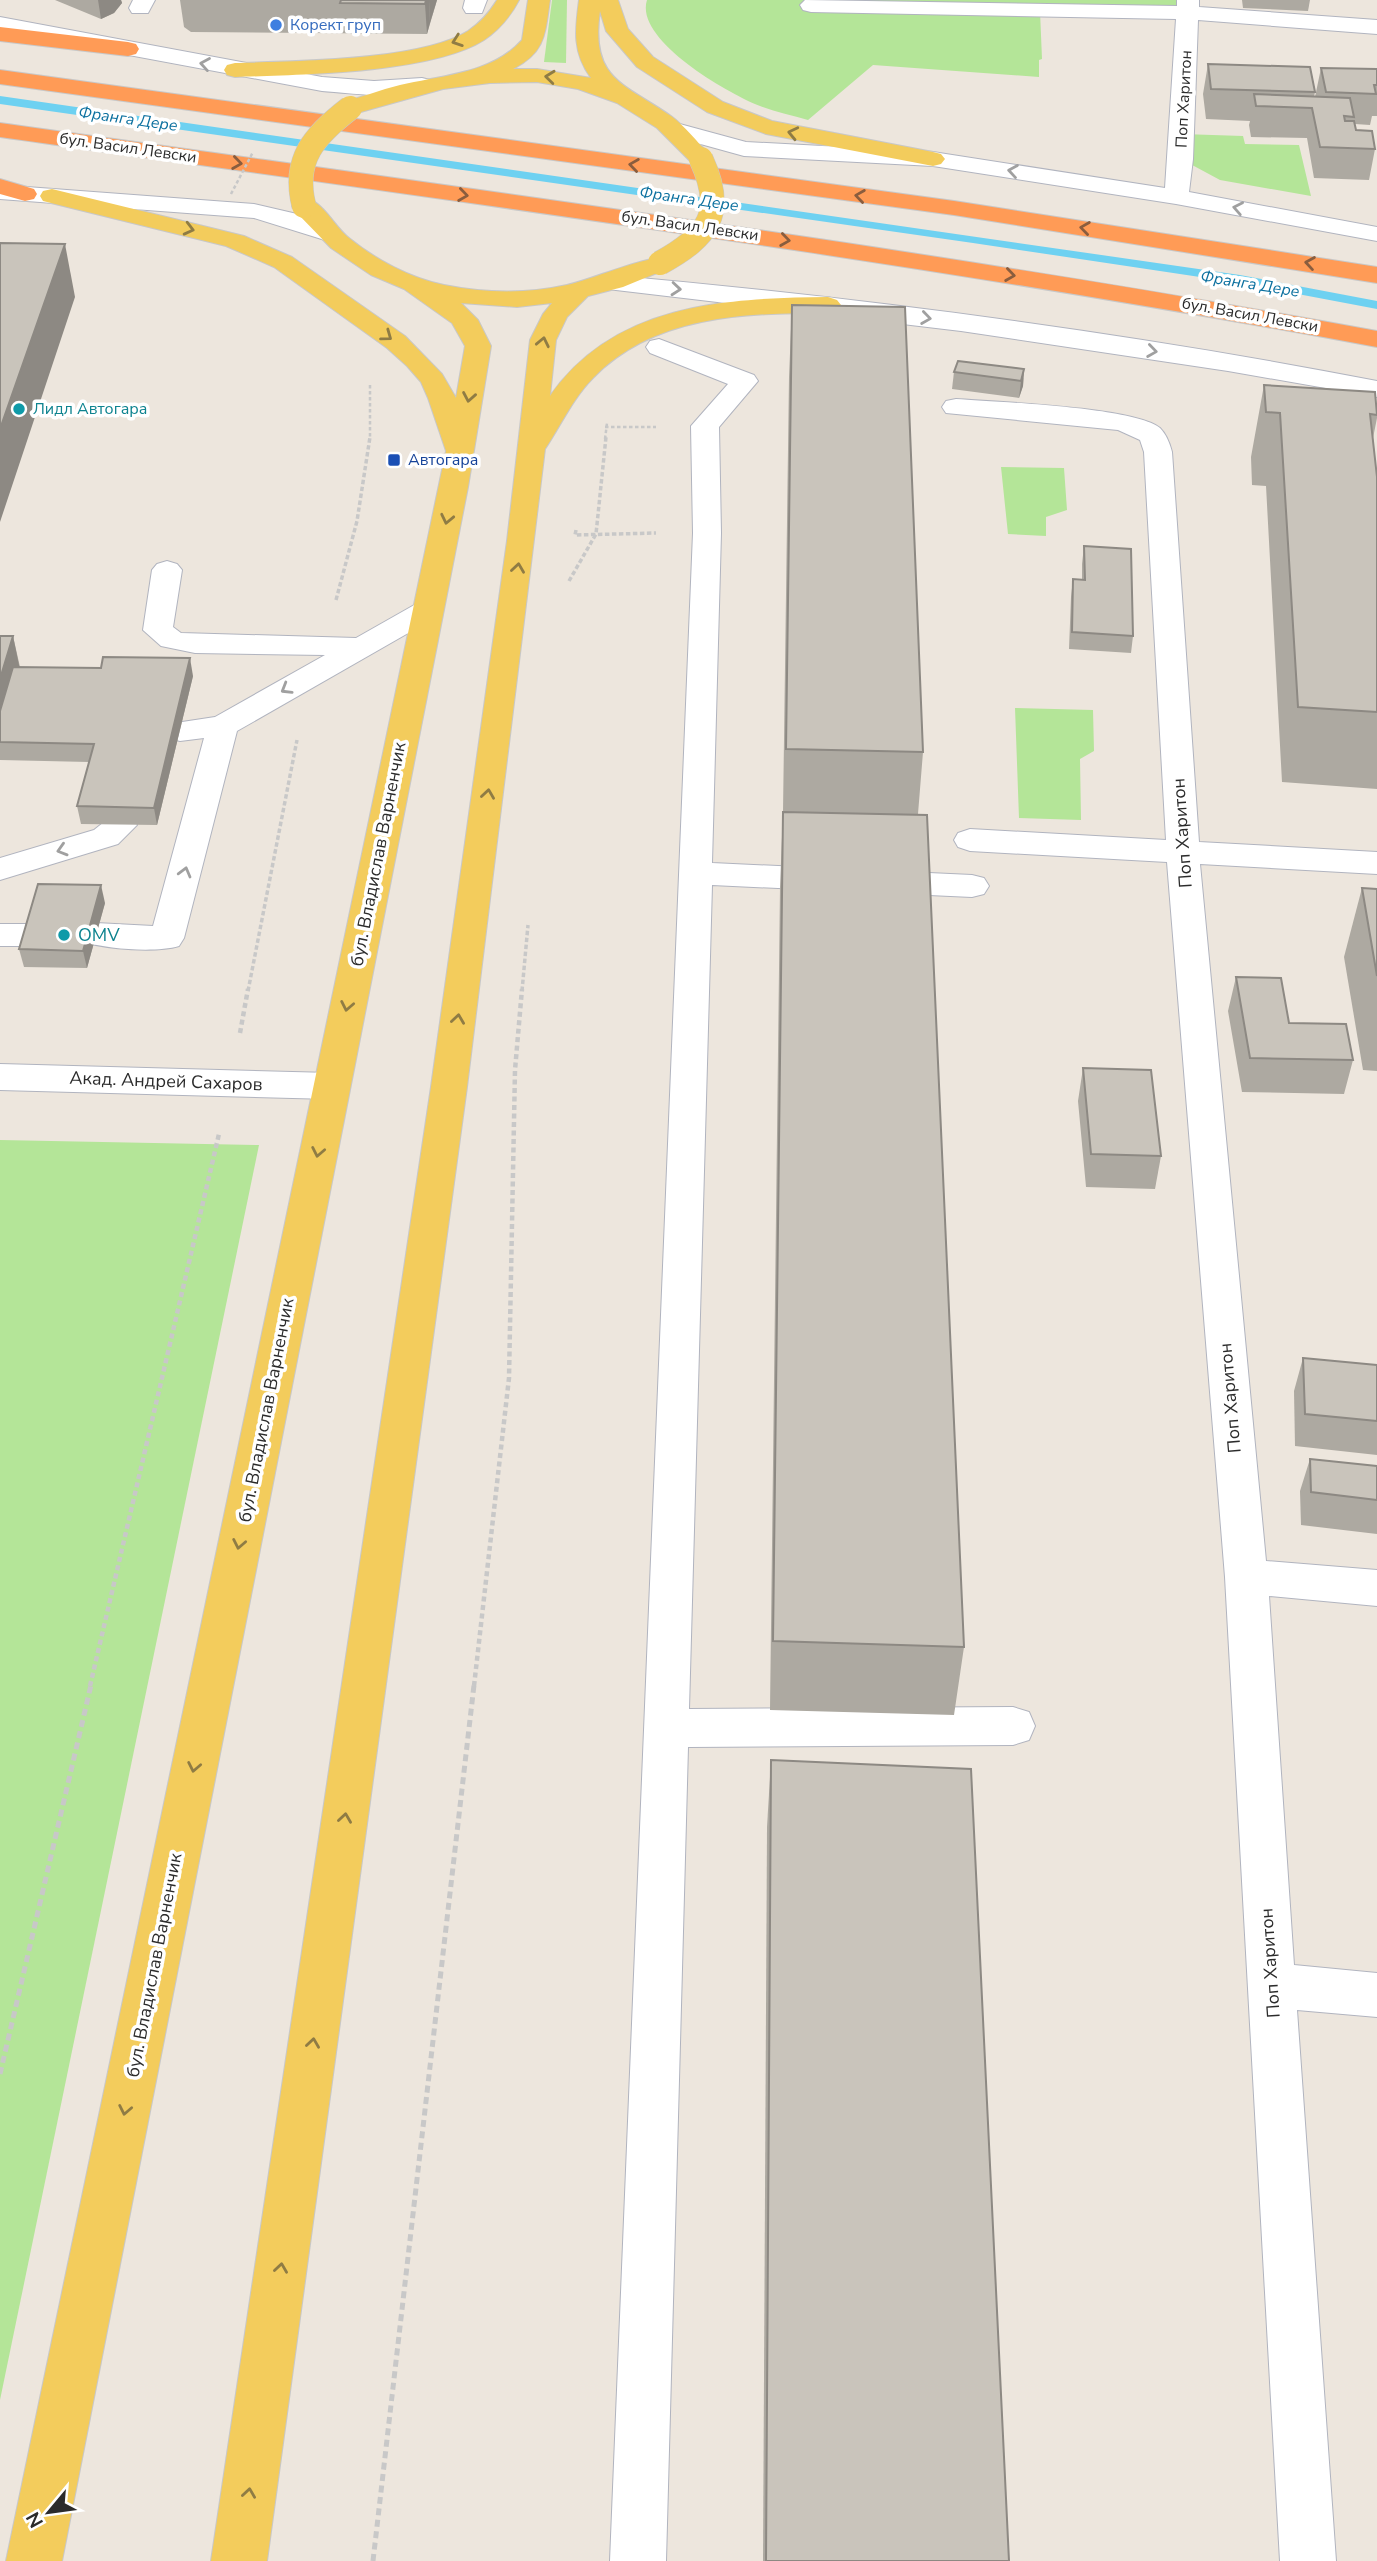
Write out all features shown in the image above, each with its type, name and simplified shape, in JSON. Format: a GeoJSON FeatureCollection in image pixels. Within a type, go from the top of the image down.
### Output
{"type":"FeatureCollection","features":[{"type":"Feature","properties":{"kind":"highway"},"geometry":{"type":"LineString","coordinates":[[0,34],[128,49]]}},
{"type":"Feature","properties":{"kind":"highway"},"geometry":{"type":"LineString","coordinates":[[0,77],[967,210],[1377,275]]}},
{"type":"Feature","properties":{"kind":"highway","name":"бул. Васил Левски"},"geometry":{"type":"LineString","coordinates":[[0,130],[791,241],[1124,292],[1377,339]]}},
{"type":"Feature","properties":{"kind":"highway"},"geometry":{"type":"LineString","coordinates":[[0,186],[25,194]]}},
{"type":"Feature","properties":{"kind":"main road"},"geometry":{"type":"LineString","coordinates":[[235,69],[320,68],[414,54],[481,32],[493,24],[508,0]]}},
{"type":"Feature","properties":{"kind":"main road"},"geometry":{"type":"LineString","coordinates":[[478,75],[515,58],[529,46],[533,41],[540,0]]}},
{"type":"Feature","properties":{"kind":"main road"},"geometry":{"type":"LineString","coordinates":[[590,0],[584,39],[593,68],[616,93]]}},
{"type":"Feature","properties":{"kind":"main road"},"geometry":{"type":"LineString","coordinates":[[607,0],[617,31],[645,62],[715,107],[766,127],[933,159]]}},
{"type":"Feature","properties":{"kind":"main road"},"geometry":{"type":"LineString","coordinates":[[504,74],[562,79],[616,93],[636,102],[676,130],[701,159],[714,191],[715,208],[711,221],[692,244],[660,263],[594,287],[542,296],[483,299],[445,295],[415,287],[363,264],[328,234],[304,206],[298,180],[305,153],[323,130],[350,108],[422,85],[478,75],[504,74]]}},
{"type":"Feature","properties":{"kind":"main road"},"geometry":{"type":"LineString","coordinates":[[52,196],[235,241],[283,262],[396,342],[416,360],[433,380],[442,398],[460,452]]}},
{"type":"Feature","properties":{"kind":"main road","name":"бул. Владислав Варненчик"},"geometry":{"type":"LineString","coordinates":[[34,2561],[460,452],[478,346],[474,332],[453,307],[415,287]]}},
{"type":"Feature","properties":{"kind":"main road"},"geometry":{"type":"LineString","coordinates":[[239,2561],[450,1073],[522,541],[543,340],[556,314],[594,287]]}},
{"type":"Feature","properties":{"kind":"main road"},"geometry":{"type":"LineString","coordinates":[[530,450],[582,373],[612,347],[633,335],[659,325],[726,309],[828,305]]}},
{"type":"Feature","properties":{"kind":"street"},"geometry":{"type":"LineString","coordinates":[[811,5],[1188,7],[1377,27]]}},
{"type":"Feature","properties":{"kind":"street","name":"Поп Харитон"},"geometry":{"type":"LineString","coordinates":[[1176,197],[1181,159],[1188,7]]}},
{"type":"Feature","properties":{"kind":"street"},"geometry":{"type":"LineString","coordinates":[[0,24],[235,69],[352,87],[422,85]]}},
{"type":"Feature","properties":{"kind":"street"},"geometry":{"type":"LineString","coordinates":[[676,130],[744,149],[769,152],[933,159],[1176,197],[1377,234]]}},
{"type":"Feature","properties":{"kind":"street"},"geometry":{"type":"LineString","coordinates":[[0,192],[254,211],[288,219],[328,234]]}},
{"type":"Feature","properties":{"kind":"street"},"geometry":{"type":"LineString","coordinates":[[594,287],[828,305],[1229,363],[1377,389]]}},
{"type":"Feature","properties":{"kind":"street"},"geometry":{"type":"LineString","coordinates":[[638,2561],[706,533],[705,426],[745,381],[659,347]]}},
{"type":"Feature","properties":{"kind":"street","name":"Поп Харитон"},"geometry":{"type":"LineString","coordinates":[[956,407],[1115,420],[1138,427],[1150,434],[1156,443],[1202,1094],[1246,1577],[1308,2561]]}},
{"type":"Feature","properties":{"kind":"street"},"geometry":{"type":"LineString","coordinates":[[167,570],[158,616],[159,630],[172,640],[195,644],[363,648]]}},
{"type":"Feature","properties":{"kind":"street"},"geometry":{"type":"LineString","coordinates":[[180,731],[223,726],[427,610]]}},
{"type":"Feature","properties":{"kind":"street"},"geometry":{"type":"LineString","coordinates":[[96,934],[167,938],[223,726]]}},
{"type":"Feature","properties":{"kind":"street"},"geometry":{"type":"LineString","coordinates":[[0,869],[106,837],[121,825]]}},
{"type":"Feature","properties":{"kind":"street"},"geometry":{"type":"LineString","coordinates":[[970,840],[1377,863]]}},
{"type":"Feature","properties":{"kind":"street"},"geometry":{"type":"LineString","coordinates":[[695,873],[972,886]]}},
{"type":"Feature","properties":{"kind":"street","name":"Акад. Андрей Сахаров"},"geometry":{"type":"LineString","coordinates":[[0,1077],[331,1086]]}},
{"type":"Feature","properties":{"kind":"street"},"geometry":{"type":"LineString","coordinates":[[1246,1577],[1377,1588]]}},
{"type":"Feature","properties":{"kind":"street"},"geometry":{"type":"LineString","coordinates":[[666,1728],[1013,1726]]}},
{"type":"Feature","properties":{"kind":"street"},"geometry":{"type":"LineString","coordinates":[[1271,1986],[1377,1995]]}},
{"type":"Feature","properties":{"kind":"path"},"geometry":{"type":"LineString","coordinates":[[564,590],[596,534],[608,417],[659,347]]}},
{"type":"Feature","properties":{"kind":"path"},"geometry":{"type":"LineString","coordinates":[[321,646],[354,537],[372,421]]}},
{"type":"Feature","properties":{"kind":"path"},"geometry":{"type":"LineString","coordinates":[[596,427],[705,426]]}},
{"type":"Feature","properties":{"kind":"path"},"geometry":{"type":"LineString","coordinates":[[575,535],[706,533]]}},
{"type":"Feature","properties":{"kind":"path"},"geometry":{"type":"LineString","coordinates":[[0,2074],[231,1083],[309,678]]}},
{"type":"Feature","properties":{"kind":"path"},"geometry":{"type":"LineString","coordinates":[[373,2561],[509,1378],[515,1070],[529,918]]}},
{"type":"Feature","properties":{"kind":"green space"},"geometry":{"type":"Polygon","coordinates":[[[552,0],[567,0],[566,63],[544,62],[552,0]]]}},
{"type":"Feature","properties":{"kind":"green space"},"geometry":{"type":"Polygon","coordinates":[[[647,0],[1188,0],[1189,13],[1040,11],[1042,59],[1039,60],[1039,77],[873,65],[808,120],[746,100],[687,64],[655,32],[647,16],[647,0]]]}},
{"type":"Feature","properties":{"kind":"green space"},"geometry":{"type":"Polygon","coordinates":[[[1182,134],[1243,136],[1245,144],[1299,145],[1311,196],[1220,180],[1181,159],[1182,134]]]}},
{"type":"Feature","properties":{"kind":"green space"},"geometry":{"type":"Polygon","coordinates":[[[1001,467],[1064,468],[1067,510],[1046,517],[1046,536],[1008,534],[1001,467]]]}},
{"type":"Feature","properties":{"kind":"green space"},"geometry":{"type":"Polygon","coordinates":[[[1015,708],[1093,710],[1094,751],[1080,759],[1081,820],[1019,818],[1015,708]]]}},
{"type":"Feature","properties":{"kind":"green space"},"geometry":{"type":"Polygon","coordinates":[[[0,1140],[259,1145],[0,2400],[0,1140]]]}},
{"type":"Feature","properties":{"kind":"building"},"geometry":{"type":"Polygon","coordinates":[[[341,0],[426,0],[425,4],[340,3],[341,0]]]}},
{"type":"Feature","properties":{"kind":"building"},"geometry":{"type":"Polygon","coordinates":[[[1208,64],[1310,67],[1315,92],[1211,89],[1208,64]]]}},
{"type":"Feature","properties":{"kind":"building"},"geometry":{"type":"Polygon","coordinates":[[[1321,68],[1377,69],[1377,85],[1374,85],[1376,94],[1326,92],[1321,68]]]}},
{"type":"Feature","properties":{"kind":"building"},"geometry":{"type":"Polygon","coordinates":[[[1254,94],[1350,98],[1354,117],[1344,116],[1345,121],[1354,121],[1356,130],[1372,131],[1375,149],[1320,147],[1312,108],[1256,106],[1254,94]]]}},
{"type":"Feature","properties":{"kind":"building"},"geometry":{"type":"Polygon","coordinates":[[[0,243],[65,244],[0,429],[0,243]]]}},
{"type":"Feature","properties":{"kind":"building"},"geometry":{"type":"Polygon","coordinates":[[[792,305],[905,307],[923,752],[786,749],[792,305]]]}},
{"type":"Feature","properties":{"kind":"building"},"geometry":{"type":"Polygon","coordinates":[[[958,361],[1024,369],[1021,381],[954,372],[958,361]]]}},
{"type":"Feature","properties":{"kind":"building"},"geometry":{"type":"Polygon","coordinates":[[[1264,385],[1375,392],[1377,415],[1370,414],[1377,477],[1377,712],[1298,707],[1280,413],[1266,412],[1264,385]]]}},
{"type":"Feature","properties":{"kind":"building"},"geometry":{"type":"Polygon","coordinates":[[[1084,546],[1131,549],[1133,636],[1072,632],[1073,579],[1085,580],[1084,546]]]}},
{"type":"Feature","properties":{"kind":"building"},"geometry":{"type":"Polygon","coordinates":[[[0,636],[13,636],[0,679],[0,636]]]}},
{"type":"Feature","properties":{"kind":"building"},"geometry":{"type":"Polygon","coordinates":[[[103,657],[190,658],[154,808],[77,806],[94,744],[0,742],[0,711],[13,667],[101,668],[103,657]]]}},
{"type":"Feature","properties":{"kind":"building"},"geometry":{"type":"Polygon","coordinates":[[[783,812],[927,815],[964,1647],[773,1641],[783,812]]]}},
{"type":"Feature","properties":{"kind":"building","name":"OMV"},"geometry":{"type":"Polygon","coordinates":[[[38,884],[101,885],[83,951],[19,949],[38,884]]]}},
{"type":"Feature","properties":{"kind":"building"},"geometry":{"type":"Polygon","coordinates":[[[1362,888],[1377,889],[1377,976],[1362,888]]]}},
{"type":"Feature","properties":{"kind":"building"},"geometry":{"type":"Polygon","coordinates":[[[1236,977],[1281,978],[1289,1023],[1346,1024],[1353,1060],[1250,1058],[1236,977]]]}},
{"type":"Feature","properties":{"kind":"building"},"geometry":{"type":"Polygon","coordinates":[[[1083,1068],[1151,1070],[1161,1156],[1091,1154],[1083,1068]]]}},
{"type":"Feature","properties":{"kind":"building"},"geometry":{"type":"Polygon","coordinates":[[[1303,1358],[1377,1365],[1377,1421],[1305,1414],[1303,1358]]]}},
{"type":"Feature","properties":{"kind":"building"},"geometry":{"type":"Polygon","coordinates":[[[1310,1459],[1377,1466],[1377,1500],[1311,1492],[1310,1459]]]}},
{"type":"Feature","properties":{"kind":"building"},"geometry":{"type":"Polygon","coordinates":[[[771,1760],[971,1769],[1009,2561],[766,2561],[771,1760]]]}},
{"type":"Feature","properties":{"kind":"waterway","name":"Франга Дере"},"geometry":{"type":"LineString","coordinates":[[0,100],[973,239],[1240,279],[1377,305]]}},
{"type":"Feature","properties":{"kind":"place","name":"Корект груп"},"geometry":{"type":"Point","coordinates":[276,25]}},
{"type":"Feature","properties":{"kind":"place","name":"Лидл Автогара"},"geometry":{"type":"Point","coordinates":[19,409]}},
{"type":"Feature","properties":{"kind":"place","name":"Автогара"},"geometry":{"type":"Point","coordinates":[394,460]}},
{"type":"Feature","properties":{"kind":"place","name":"OMV"},"geometry":{"type":"Point","coordinates":[64,935]}}]}
